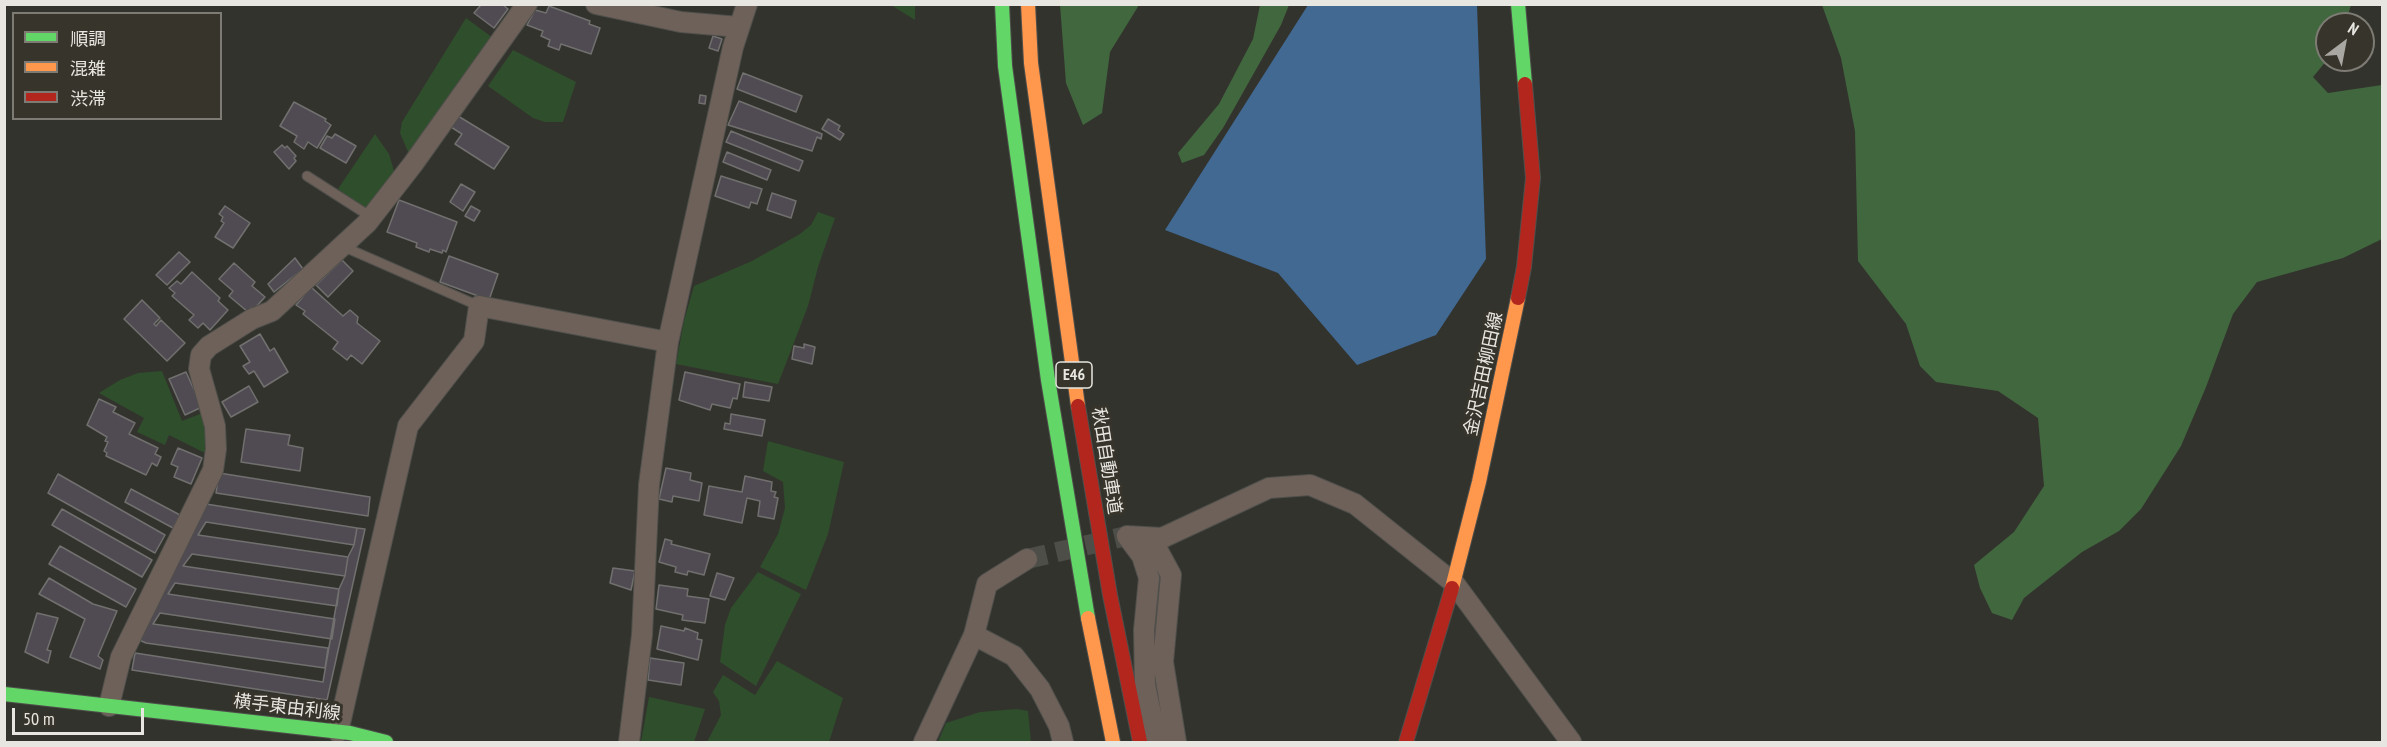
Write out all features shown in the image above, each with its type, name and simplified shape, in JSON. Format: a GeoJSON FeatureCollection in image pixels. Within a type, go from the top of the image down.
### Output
{"type":"FeatureCollection","features":[{"type":"Feature","properties":{"kind":"main road","name":"E46"},"geometry":{"type":"LineString","coordinates":[[1002,4],[1005,66],[1048,380],[1085,603],[1113,742]]}},
{"type":"Feature","properties":{"kind":"main road","name":"秋田自動車道"},"geometry":{"type":"LineString","coordinates":[[1028,4],[1031,63],[1074,380],[1110,595],[1140,742]]}},
{"type":"Feature","properties":{"kind":"main road","name":"金沢吉田柳田線"},"geometry":{"type":"LineString","coordinates":[[1406,742],[1454,583],[1479,482],[1524,267],[1533,178],[1518,4]]}},
{"type":"Feature","properties":{"kind":"main road","name":"横手東由利線"},"geometry":{"type":"LineString","coordinates":[[4,694],[338,732],[386,742]]}},
{"type":"Feature","properties":{"kind":"street"},"geometry":{"type":"LineString","coordinates":[[110,706],[121,657],[213,470],[216,449],[215,426],[199,369],[201,355],[217,340],[252,319],[272,311],[371,217],[413,164],[527,4]]}},
{"type":"Feature","properties":{"kind":"street"},"geometry":{"type":"LineString","coordinates":[[596,4],[681,22],[739,27]]}},
{"type":"Feature","properties":{"kind":"street"},"geometry":{"type":"LineString","coordinates":[[629,742],[642,635],[649,484],[668,342],[739,27],[747,4]]}},
{"type":"Feature","properties":{"kind":"street"},"geometry":{"type":"LineString","coordinates":[[338,732],[408,426],[474,341],[479,306],[668,342]]}},
{"type":"Feature","properties":{"kind":"street"},"geometry":{"type":"LineString","coordinates":[[1157,742],[1145,685],[1144,630],[1149,578],[1142,556],[1127,536],[1162,538],[1269,488],[1310,485],[1355,504],[1454,583],[1571,742]]}},
{"type":"Feature","properties":{"kind":"street"},"geometry":{"type":"LineString","coordinates":[[1151,538],[1171,575],[1163,662],[1176,742]]}},
{"type":"Feature","properties":{"kind":"street"},"geometry":{"type":"LineString","coordinates":[[924,742],[974,635],[987,584],[1027,559]]}},
{"type":"Feature","properties":{"kind":"street"},"geometry":{"type":"LineString","coordinates":[[974,635],[1014,656],[1040,689],[1059,726],[1063,742]]}},
{"type":"Feature","properties":{"kind":"lane"},"geometry":{"type":"LineString","coordinates":[[308,176],[371,217]]}},
{"type":"Feature","properties":{"kind":"lane"},"geometry":{"type":"LineString","coordinates":[[342,246],[479,306]]}},
{"type":"Feature","properties":{"kind":"green space"},"geometry":{"type":"Polygon","coordinates":[[[891,5],[915,5],[915,20],[891,5]]]}},
{"type":"Feature","properties":{"kind":"green space"},"geometry":{"type":"Polygon","coordinates":[[[1060,5],[1139,5],[1110,52],[1102,113],[1083,125],[1066,83],[1060,5]]]}},
{"type":"Feature","properties":{"kind":"green space"},"geometry":{"type":"Polygon","coordinates":[[[1260,5],[1289,5],[1281,25],[1223,128],[1204,155],[1182,163],[1178,153],[1219,104],[1253,39],[1260,5]]]}},
{"type":"Feature","properties":{"kind":"green space"},"geometry":{"type":"Polygon","coordinates":[[[1822,5],[2351,5],[2349,12],[2315,12],[2315,72],[2317,72],[2313,77],[2328,93],[2382,85],[2382,239],[2343,258],[2257,282],[2233,314],[2181,446],[2141,509],[2119,531],[2082,552],[2024,598],[2012,620],[1992,613],[1980,588],[1974,565],[2014,532],[2044,486],[2038,418],[1998,391],[1936,382],[1920,366],[1906,324],[1858,261],[1855,131],[1841,58],[1822,5]]]}},
{"type":"Feature","properties":{"kind":"green space"},"geometry":{"type":"Polygon","coordinates":[[[466,18],[493,38],[409,154],[400,133],[402,122],[466,18]]]}},
{"type":"Feature","properties":{"kind":"green space"},"geometry":{"type":"Polygon","coordinates":[[[513,50],[576,82],[563,122],[545,122],[533,118],[488,86],[513,50]]]}},
{"type":"Feature","properties":{"kind":"green space"},"geometry":{"type":"Polygon","coordinates":[[[375,134],[389,154],[394,171],[393,179],[369,211],[338,189],[375,134]]]}},
{"type":"Feature","properties":{"kind":"green space"},"geometry":{"type":"Polygon","coordinates":[[[818,212],[835,218],[818,267],[808,306],[778,384],[676,364],[684,321],[694,286],[752,261],[800,234],[811,225],[818,212]]]}},
{"type":"Feature","properties":{"kind":"green space"},"geometry":{"type":"Polygon","coordinates":[[[162,371],[182,421],[205,412],[207,454],[169,435],[165,445],[137,432],[144,418],[99,393],[120,380],[138,373],[162,371]]]}},
{"type":"Feature","properties":{"kind":"green space"},"geometry":{"type":"Polygon","coordinates":[[[768,441],[844,462],[828,534],[806,590],[760,567],[778,534],[785,508],[783,482],[763,471],[768,441]]]}},
{"type":"Feature","properties":{"kind":"green space"},"geometry":{"type":"Polygon","coordinates":[[[758,572],[801,594],[756,686],[720,662],[725,625],[731,608],[758,572]]]}},
{"type":"Feature","properties":{"kind":"green space"},"geometry":{"type":"Polygon","coordinates":[[[777,661],[843,698],[829,742],[707,742],[721,715],[719,701],[713,692],[723,675],[755,695],[777,661]]]}},
{"type":"Feature","properties":{"kind":"green space"},"geometry":{"type":"Polygon","coordinates":[[[649,697],[705,709],[694,742],[641,742],[649,697]]]}},
{"type":"Feature","properties":{"kind":"green space"},"geometry":{"type":"Polygon","coordinates":[[[1017,709],[1028,711],[1031,742],[938,742],[946,723],[980,712],[1017,709]]]}},
{"type":"Feature","properties":{"kind":"water"},"geometry":{"type":"Polygon","coordinates":[[[1308,5],[1477,5],[1486,259],[1436,335],[1357,365],[1278,273],[1165,230],[1308,5]]]}},
{"type":"Feature","properties":{"kind":"building"},"geometry":{"type":"Polygon","coordinates":[[[477,4],[502,4],[508,9],[494,28],[474,13],[480,6],[477,4]]]}},
{"type":"Feature","properties":{"kind":"building"},"geometry":{"type":"Polygon","coordinates":[[[549,6],[590,21],[589,24],[600,28],[591,54],[561,44],[559,50],[548,46],[550,40],[541,36],[543,31],[527,25],[535,10],[546,13],[549,6]]]}},
{"type":"Feature","properties":{"kind":"building"},"geometry":{"type":"Polygon","coordinates":[[[713,36],[722,39],[718,51],[709,48],[713,36]]]}},
{"type":"Feature","properties":{"kind":"building"},"geometry":{"type":"Polygon","coordinates":[[[743,73],[802,96],[796,112],[737,89],[743,73]]]}},
{"type":"Feature","properties":{"kind":"building"},"geometry":{"type":"Polygon","coordinates":[[[700,95],[706,96],[705,104],[699,103],[700,95]]]}},
{"type":"Feature","properties":{"kind":"building"},"geometry":{"type":"Polygon","coordinates":[[[739,101],[822,134],[821,139],[817,137],[812,151],[728,125],[739,101]]]}},
{"type":"Feature","properties":{"kind":"building"},"geometry":{"type":"Polygon","coordinates":[[[294,102],[326,119],[325,121],[331,125],[317,148],[308,142],[304,149],[294,142],[297,136],[280,126],[294,102]]]}},
{"type":"Feature","properties":{"kind":"building"},"geometry":{"type":"Polygon","coordinates":[[[458,116],[509,147],[494,169],[455,144],[462,134],[451,127],[458,116]]]}},
{"type":"Feature","properties":{"kind":"building"},"geometry":{"type":"Polygon","coordinates":[[[828,119],[840,126],[838,130],[844,134],[840,140],[822,129],[828,119]]]}},
{"type":"Feature","properties":{"kind":"building"},"geometry":{"type":"Polygon","coordinates":[[[731,131],[803,161],[799,171],[726,142],[731,131]]]}},
{"type":"Feature","properties":{"kind":"building"},"geometry":{"type":"Polygon","coordinates":[[[335,134],[356,146],[346,163],[320,148],[327,136],[332,138],[335,134]]]}},
{"type":"Feature","properties":{"kind":"building"},"geometry":{"type":"Polygon","coordinates":[[[282,145],[285,148],[287,146],[296,156],[294,158],[296,161],[289,169],[274,152],[282,145]]]}},
{"type":"Feature","properties":{"kind":"building"},"geometry":{"type":"Polygon","coordinates":[[[727,152],[771,170],[767,180],[723,162],[727,152]]]}},
{"type":"Feature","properties":{"kind":"building"},"geometry":{"type":"Polygon","coordinates":[[[721,176],[762,189],[757,204],[751,202],[749,208],[715,196],[721,176]]]}},
{"type":"Feature","properties":{"kind":"building"},"geometry":{"type":"Polygon","coordinates":[[[461,184],[475,192],[463,211],[450,202],[461,184]]]}},
{"type":"Feature","properties":{"kind":"building"},"geometry":{"type":"Polygon","coordinates":[[[772,193],[796,201],[791,218],[767,210],[772,193]]]}},
{"type":"Feature","properties":{"kind":"building"},"geometry":{"type":"Polygon","coordinates":[[[399,200],[457,222],[446,252],[430,249],[429,252],[416,247],[417,243],[387,232],[399,200]]]}},
{"type":"Feature","properties":{"kind":"building"},"geometry":{"type":"Polygon","coordinates":[[[225,206],[250,223],[233,248],[215,237],[224,223],[221,221],[223,217],[219,214],[225,206]]]}},
{"type":"Feature","properties":{"kind":"building"},"geometry":{"type":"Polygon","coordinates":[[[471,206],[480,211],[474,221],[465,216],[471,206]]]}},
{"type":"Feature","properties":{"kind":"building"},"geometry":{"type":"Polygon","coordinates":[[[179,252],[190,262],[167,285],[156,275],[179,252]]]}},
{"type":"Feature","properties":{"kind":"building"},"geometry":{"type":"Polygon","coordinates":[[[449,256],[498,274],[489,300],[440,282],[449,256]]]}},
{"type":"Feature","properties":{"kind":"building"},"geometry":{"type":"Polygon","coordinates":[[[295,258],[303,269],[274,292],[268,284],[295,258]]]}},
{"type":"Feature","properties":{"kind":"building"},"geometry":{"type":"Polygon","coordinates":[[[342,260],[353,271],[328,297],[316,285],[342,260]]]}},
{"type":"Feature","properties":{"kind":"building"},"geometry":{"type":"Polygon","coordinates":[[[234,263],[255,282],[252,286],[265,297],[253,310],[251,308],[248,312],[229,296],[233,291],[219,279],[234,263]]]}},
{"type":"Feature","properties":{"kind":"building"},"geometry":{"type":"Polygon","coordinates":[[[192,272],[220,298],[218,301],[228,310],[210,330],[203,323],[198,328],[189,320],[194,315],[172,296],[175,293],[169,288],[177,281],[181,284],[192,272]]]}},
{"type":"Feature","properties":{"kind":"building"},"geometry":{"type":"Polygon","coordinates":[[[311,287],[343,316],[350,310],[358,317],[357,323],[380,341],[362,364],[351,355],[347,360],[333,349],[338,342],[303,314],[305,311],[296,305],[311,287]]]}},
{"type":"Feature","properties":{"kind":"building"},"geometry":{"type":"Polygon","coordinates":[[[142,300],[160,318],[154,324],[156,326],[161,320],[185,343],[167,361],[124,319],[142,300]]]}},
{"type":"Feature","properties":{"kind":"building"},"geometry":{"type":"Polygon","coordinates":[[[260,334],[270,351],[274,348],[288,372],[264,387],[254,371],[249,374],[243,366],[250,362],[240,346],[260,334]]]}},
{"type":"Feature","properties":{"kind":"building"},"geometry":{"type":"Polygon","coordinates":[[[804,344],[815,347],[812,364],[792,359],[794,346],[804,348],[804,344]]]}},
{"type":"Feature","properties":{"kind":"building"},"geometry":{"type":"Polygon","coordinates":[[[186,372],[202,407],[185,415],[169,379],[186,372]]]}},
{"type":"Feature","properties":{"kind":"building"},"geometry":{"type":"Polygon","coordinates":[[[685,372],[740,384],[737,399],[733,398],[730,408],[712,404],[710,410],[679,400],[685,372]]]}},
{"type":"Feature","properties":{"kind":"building"},"geometry":{"type":"Polygon","coordinates":[[[745,382],[772,387],[769,401],[743,397],[745,382]]]}},
{"type":"Feature","properties":{"kind":"building"},"geometry":{"type":"Polygon","coordinates":[[[249,386],[258,402],[231,417],[222,402],[249,386]]]}},
{"type":"Feature","properties":{"kind":"building"},"geometry":{"type":"Polygon","coordinates":[[[99,399],[116,407],[113,412],[135,423],[129,434],[158,448],[155,454],[161,457],[157,466],[152,463],[146,475],[106,456],[107,453],[104,451],[108,442],[105,441],[107,437],[87,425],[99,399]]]}},
{"type":"Feature","properties":{"kind":"building"},"geometry":{"type":"Polygon","coordinates":[[[731,414],[765,420],[762,436],[724,429],[725,423],[730,424],[731,414]]]}},
{"type":"Feature","properties":{"kind":"building"},"geometry":{"type":"Polygon","coordinates":[[[246,429],[290,435],[288,445],[303,448],[300,471],[241,462],[246,429]]]}},
{"type":"Feature","properties":{"kind":"building"},"geometry":{"type":"Polygon","coordinates":[[[178,448],[202,458],[191,484],[174,477],[178,467],[171,464],[178,448]]]}},
{"type":"Feature","properties":{"kind":"building"},"geometry":{"type":"Polygon","coordinates":[[[666,468],[691,473],[690,480],[702,483],[699,501],[673,496],[672,502],[659,499],[666,468]]]}},
{"type":"Feature","properties":{"kind":"building"},"geometry":{"type":"Polygon","coordinates":[[[219,473],[370,497],[368,516],[216,493],[219,473]]]}},
{"type":"Feature","properties":{"kind":"building"},"geometry":{"type":"Polygon","coordinates":[[[58,474],[165,535],[155,553],[48,493],[58,474]]]}},
{"type":"Feature","properties":{"kind":"building"},"geometry":{"type":"Polygon","coordinates":[[[745,476],[772,482],[771,491],[776,492],[774,497],[778,498],[774,519],[758,516],[760,501],[747,498],[742,523],[704,515],[709,486],[742,492],[745,476]]]}},
{"type":"Feature","properties":{"kind":"building"},"geometry":{"type":"Polygon","coordinates":[[[131,489],[180,515],[173,528],[125,502],[131,489]]]}},
{"type":"Feature","properties":{"kind":"building"},"geometry":{"type":"Polygon","coordinates":[[[206,504],[357,528],[354,545],[206,522],[198,535],[348,557],[345,576],[192,554],[183,566],[339,589],[337,606],[175,583],[168,594],[335,619],[332,639],[160,613],[153,624],[328,648],[325,668],[146,643],[137,639],[206,504]]]}},
{"type":"Feature","properties":{"kind":"building"},"geometry":{"type":"Polygon","coordinates":[[[62,509],[152,560],[142,577],[52,525],[62,509]]]}},
{"type":"Feature","properties":{"kind":"building"},"geometry":{"type":"Polygon","coordinates":[[[357,528],[365,529],[327,700],[132,670],[135,653],[323,682],[339,589],[345,576],[357,528]]]}},
{"type":"Feature","properties":{"kind":"building"},"geometry":{"type":"Polygon","coordinates":[[[665,539],[672,541],[671,544],[710,554],[704,575],[688,571],[687,575],[675,572],[676,567],[659,562],[665,539]]]}},
{"type":"Feature","properties":{"kind":"building"},"geometry":{"type":"Polygon","coordinates":[[[60,546],[136,589],[126,607],[49,564],[60,546]]]}},
{"type":"Feature","properties":{"kind":"building"},"geometry":{"type":"Polygon","coordinates":[[[613,568],[635,571],[631,590],[610,583],[613,568]]]}},
{"type":"Feature","properties":{"kind":"building"},"geometry":{"type":"Polygon","coordinates":[[[717,573],[734,578],[725,600],[710,596],[717,573]]]}},
{"type":"Feature","properties":{"kind":"building"},"geometry":{"type":"Polygon","coordinates":[[[49,578],[93,604],[117,611],[98,656],[103,660],[100,669],[70,657],[85,619],[39,594],[49,578]]]}},
{"type":"Feature","properties":{"kind":"building"},"geometry":{"type":"Polygon","coordinates":[[[659,585],[688,589],[687,596],[709,599],[705,623],[682,620],[683,615],[656,609],[659,585]]]}},
{"type":"Feature","properties":{"kind":"building"},"geometry":{"type":"Polygon","coordinates":[[[37,613],[58,618],[47,650],[51,651],[48,663],[25,652],[37,613]]]}},
{"type":"Feature","properties":{"kind":"building"},"geometry":{"type":"Polygon","coordinates":[[[661,626],[684,631],[685,628],[698,633],[697,639],[702,640],[698,660],[657,649],[661,626]]]}},
{"type":"Feature","properties":{"kind":"building"},"geometry":{"type":"Polygon","coordinates":[[[650,658],[684,663],[681,685],[648,680],[650,658]]]}},
{"type":"Feature","properties":{"kind":"tunnel"},"geometry":{"type":"LineString","coordinates":[[1027,559],[1127,536]]}},
{"type":"Feature","properties":{"kind":"traffic: fast"},"geometry":{"type":"LineString","coordinates":[[1002,4],[1005,66],[1048,380],[1088,618]]}},
{"type":"Feature","properties":{"kind":"traffic: fast"},"geometry":{"type":"LineString","coordinates":[[1518,4],[1525,84]]}},
{"type":"Feature","properties":{"kind":"traffic: fast"},"geometry":{"type":"LineString","coordinates":[[4,694],[350,733],[386,742]]}},
{"type":"Feature","properties":{"kind":"traffic: slow"},"geometry":{"type":"LineString","coordinates":[[1028,4],[1031,63],[1078,406]]}},
{"type":"Feature","properties":{"kind":"traffic: slow"},"geometry":{"type":"LineString","coordinates":[[1452,588],[1479,482],[1518,298]]}},
{"type":"Feature","properties":{"kind":"traffic: slow"},"geometry":{"type":"LineString","coordinates":[[1088,618],[1113,742]]}},
{"type":"Feature","properties":{"kind":"traffic: jam"},"geometry":{"type":"LineString","coordinates":[[1518,298],[1524,267],[1533,178],[1525,84]]}},
{"type":"Feature","properties":{"kind":"traffic: jam"},"geometry":{"type":"LineString","coordinates":[[1078,406],[1110,595],[1140,742]]}},
{"type":"Feature","properties":{"kind":"traffic: jam"},"geometry":{"type":"LineString","coordinates":[[1406,742],[1452,588]]}}]}
